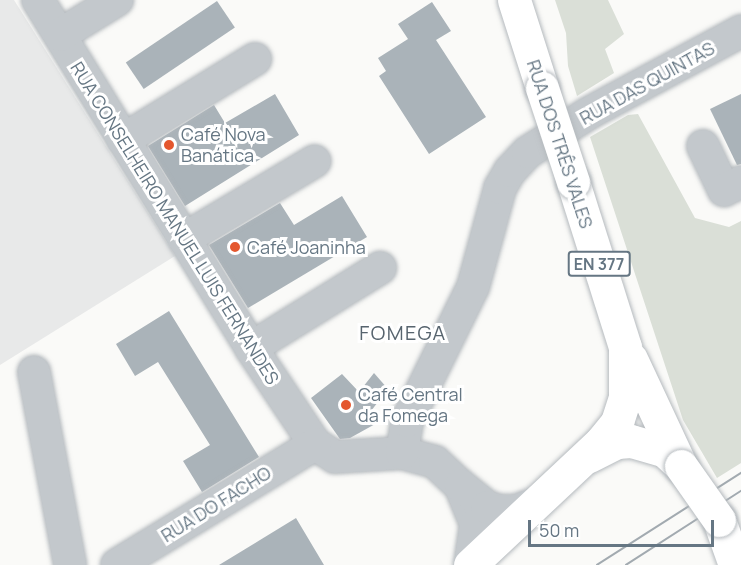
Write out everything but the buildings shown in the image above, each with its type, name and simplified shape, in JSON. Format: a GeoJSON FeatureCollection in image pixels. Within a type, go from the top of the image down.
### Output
{"type":"FeatureCollection","features":[{"type":"Feature","properties":{"kind":"main road","name":"RUA DOS TRÊS VALES"},"geometry":{"type":"LineString","coordinates":[[470,565],[585,459],[617,422],[625,398],[625,347],[514,0]]}},
{"type":"Feature","properties":{"kind":"main road","name":"EN 377"},"geometry":{"type":"LineString","coordinates":[[625,347],[681,466]]}},
{"type":"Feature","properties":{"kind":"main road"},"geometry":{"type":"LineString","coordinates":[[585,459],[600,449],[631,441],[665,452],[681,466],[719,520],[741,545]]}},
{"type":"Feature","properties":{"kind":"main road"},"geometry":{"type":"LineString","coordinates":[[719,520],[735,565]]}},
{"type":"Feature","properties":{"kind":"street","name":"RUA CONSELHEIRO MANUEL LUIS FERNANDES"},"geometry":{"type":"LineString","coordinates":[[38,0],[251,348],[315,444]]}},
{"type":"Feature","properties":{"kind":"street"},"geometry":{"type":"LineString","coordinates":[[60,35],[117,0]]}},
{"type":"Feature","properties":{"kind":"street","name":"RUA DAS QUINTAS"},"geometry":{"type":"LineString","coordinates":[[402,453],[407,421],[473,287],[500,188],[510,171],[528,152],[609,101],[741,31]]}},
{"type":"Feature","properties":{"kind":"street"},"geometry":{"type":"LineString","coordinates":[[123,140],[255,59]]}},
{"type":"Feature","properties":{"kind":"street"},"geometry":{"type":"LineString","coordinates":[[703,146],[724,190],[741,182]]}},
{"type":"Feature","properties":{"kind":"street"},"geometry":{"type":"LineString","coordinates":[[184,239],[315,161]]}},
{"type":"Feature","properties":{"kind":"street"},"geometry":{"type":"LineString","coordinates":[[251,348],[380,268]]}},
{"type":"Feature","properties":{"kind":"street"},"geometry":{"type":"LineString","coordinates":[[34,372],[70,565]]}},
{"type":"Feature","properties":{"kind":"street"},"geometry":{"type":"LineString","coordinates":[[315,444],[335,457],[402,453],[435,462],[487,507],[500,511],[516,512],[537,503]]}},
{"type":"Feature","properties":{"kind":"street","name":"RUA DO FACHO"},"geometry":{"type":"LineString","coordinates":[[117,565],[315,444]]}},
{"type":"Feature","properties":{"kind":"street"},"geometry":{"type":"LineString","coordinates":[[460,485],[476,524],[470,565]]}},
{"type":"Feature","properties":{"kind":"shaded area"},"geometry":{"type":"Polygon","coordinates":[[[0,0],[14,0],[175,256],[0,365],[0,0]]]}},
{"type":"Feature","properties":{"kind":"shaded area"},"geometry":{"type":"Polygon","coordinates":[[[555,0],[608,0],[624,34],[605,49],[614,73],[577,96],[568,66],[566,33],[555,0]]]}},
{"type":"Feature","properties":{"kind":"shaded area"},"geometry":{"type":"Polygon","coordinates":[[[638,114],[695,218],[729,227],[741,221],[741,463],[717,478],[683,420],[590,137],[628,115],[638,114]]]}},
{"type":"Feature","properties":{"kind":"tram line"},"geometry":{"type":"LineString","coordinates":[[597,565],[741,473]]}},
{"type":"Feature","properties":{"kind":"tram line"},"geometry":{"type":"LineString","coordinates":[[626,565],[741,491]]}},
{"type":"Feature","properties":{"kind":"place","name":"Café Nova Banática"},"geometry":{"type":"Point","coordinates":[169,145]}},
{"type":"Feature","properties":{"kind":"place","name":"Café Joaninha"},"geometry":{"type":"Point","coordinates":[235,247]}},
{"type":"Feature","properties":{"kind":"place","name":"Café Central da Fomega"},"geometry":{"type":"Point","coordinates":[346,405]}},
{"type":"Feature","properties":{"kind":"district","name":"FOMEGA"},"geometry":{"type":"Point","coordinates":[403,332]}}]}
